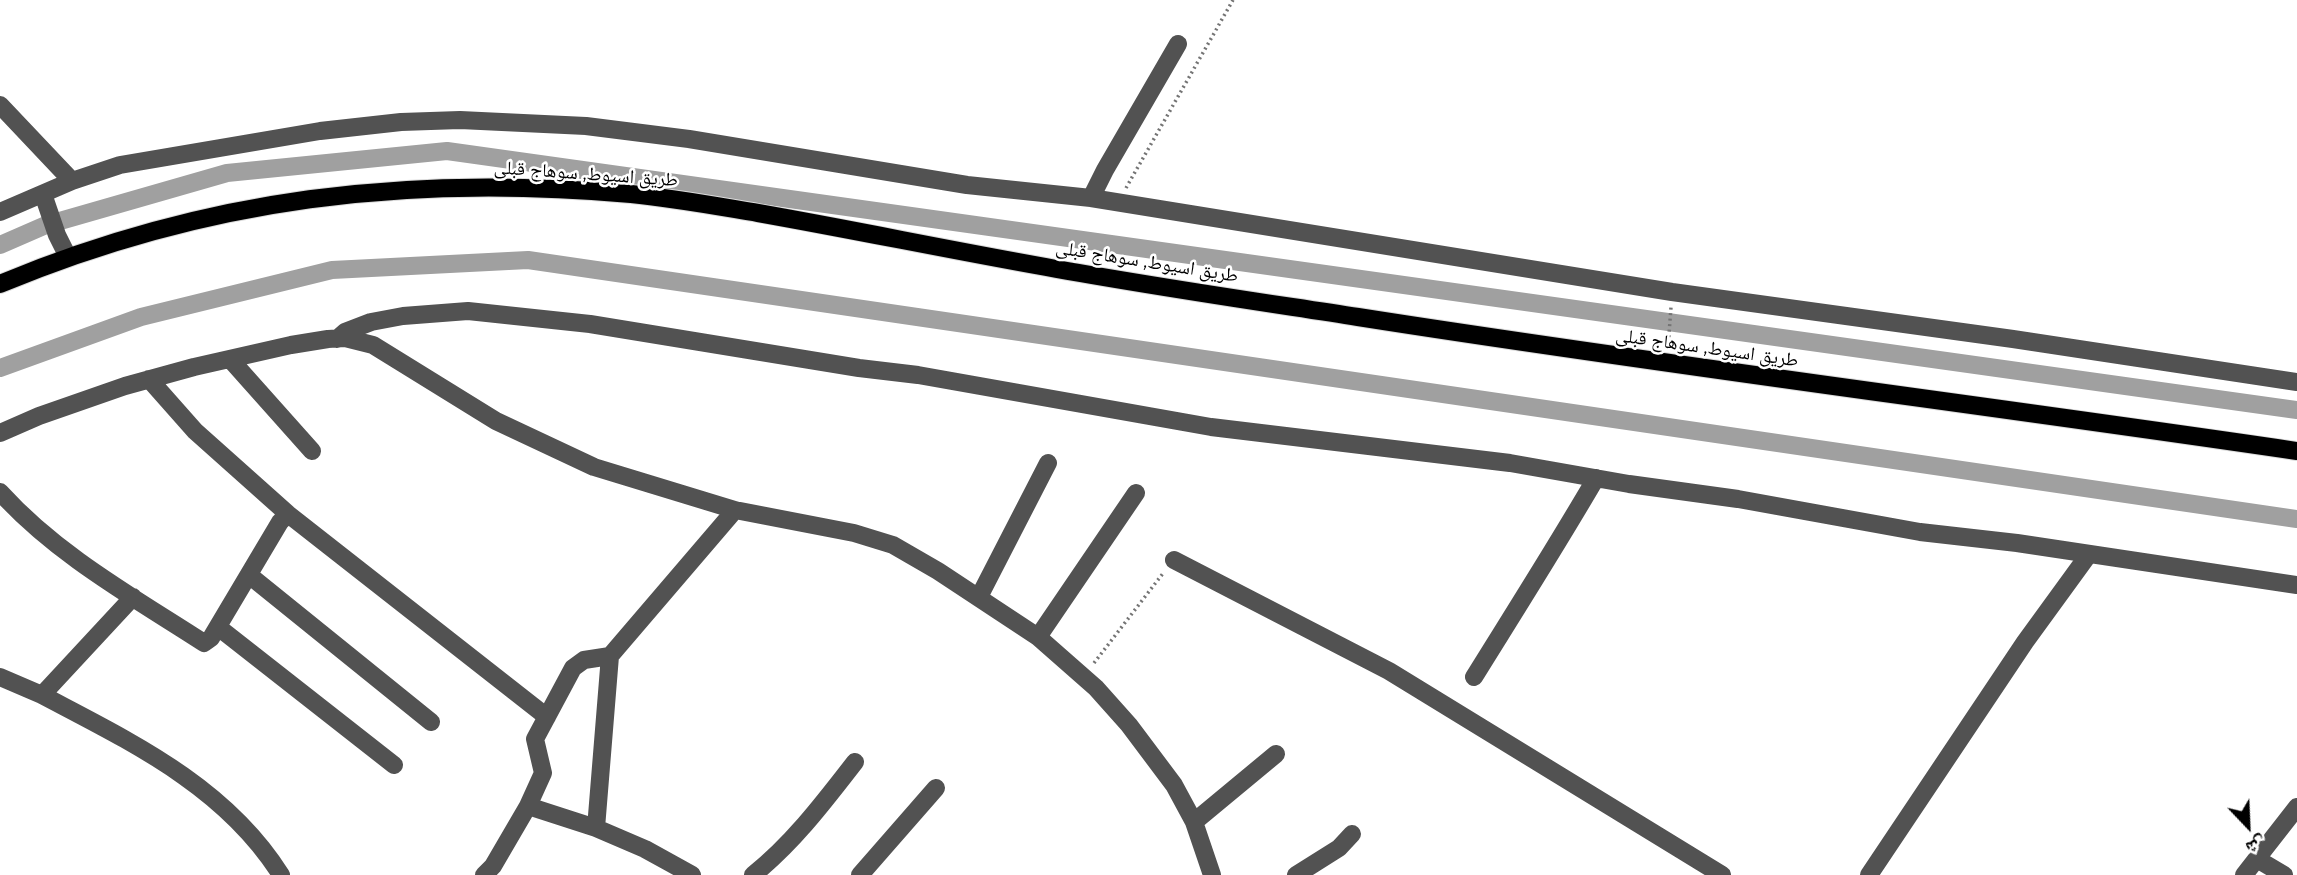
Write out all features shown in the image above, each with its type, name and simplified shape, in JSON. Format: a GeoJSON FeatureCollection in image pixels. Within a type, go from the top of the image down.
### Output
{"type":"FeatureCollection","features":[{"type":"Feature","properties":{"kind":"main road","name":"طريق اسيوط, سوهاج قبلى"},"geometry":{"type":"LineString","coordinates":[[0,284],[68,257],[148,232],[210,215],[287,201],[363,192],[452,187],[539,188],[636,194],[848,229],[1047,267],[1369,319],[1666,364],[2048,414],[2297,451]]}},
{"type":"Feature","properties":{"kind":"street"},"geometry":{"type":"LineString","coordinates":[[1091,198],[1178,44]]}},
{"type":"Feature","properties":{"kind":"street"},"geometry":{"type":"LineString","coordinates":[[0,105],[72,181]]}},
{"type":"Feature","properties":{"kind":"street"},"geometry":{"type":"LineString","coordinates":[[0,212],[46,201],[72,181],[120,165],[295,135],[401,122],[473,121],[586,126],[689,139],[967,185],[1119,202],[1672,292],[2297,382]]}},
{"type":"Feature","properties":{"kind":"street"},"geometry":{"type":"LineString","coordinates":[[46,201],[57,235],[68,257]]}},
{"type":"Feature","properties":{"kind":"street"},"geometry":{"type":"LineString","coordinates":[[337,339],[345,332],[371,322],[403,316],[468,311],[576,323],[918,375],[1211,427],[1453,454],[1738,499],[1920,532],[2297,585]]}},
{"type":"Feature","properties":{"kind":"street"},"geometry":{"type":"LineString","coordinates":[[0,433],[39,416],[149,379],[230,359],[291,345],[337,339],[373,345],[496,421],[594,467],[735,510],[854,533],[893,545],[979,597],[1038,637],[1084,676],[1129,725],[1174,785],[1194,822],[1212,875]]}},
{"type":"Feature","properties":{"kind":"street"},"geometry":{"type":"LineString","coordinates":[[230,359],[312,451]]}},
{"type":"Feature","properties":{"kind":"street"},"geometry":{"type":"LineString","coordinates":[[149,379],[195,431],[288,514],[547,718]]}},
{"type":"Feature","properties":{"kind":"street"},"geometry":{"type":"LineString","coordinates":[[979,597],[1048,463]]}},
{"type":"Feature","properties":{"kind":"street"},"geometry":{"type":"LineString","coordinates":[[1474,677],[1512,613],[1551,556],[1595,478]]}},
{"type":"Feature","properties":{"kind":"street"},"geometry":{"type":"LineString","coordinates":[[0,492],[52,542],[204,643],[211,638],[280,522],[288,514]]}},
{"type":"Feature","properties":{"kind":"street"},"geometry":{"type":"LineString","coordinates":[[1038,637],[1136,493]]}},
{"type":"Feature","properties":{"kind":"street"},"geometry":{"type":"LineString","coordinates":[[596,828],[610,656],[735,510]]}},
{"type":"Feature","properties":{"kind":"street"},"geometry":{"type":"LineString","coordinates":[[1869,875],[2017,652],[2089,554]]}},
{"type":"Feature","properties":{"kind":"street"},"geometry":{"type":"LineString","coordinates":[[1174,560],[1389,671],[1722,875]]}},
{"type":"Feature","properties":{"kind":"street"},"geometry":{"type":"LineString","coordinates":[[249,575],[431,722]]}},
{"type":"Feature","properties":{"kind":"street"},"geometry":{"type":"LineString","coordinates":[[41,695],[133,597]]}},
{"type":"Feature","properties":{"kind":"street"},"geometry":{"type":"LineString","coordinates":[[218,627],[394,765]]}},
{"type":"Feature","properties":{"kind":"street"},"geometry":{"type":"LineString","coordinates":[[494,872],[542,773],[535,739],[573,668],[584,660],[610,656]]}},
{"type":"Feature","properties":{"kind":"street"},"geometry":{"type":"LineString","coordinates":[[0,677],[41,695],[160,759],[204,791],[237,820],[281,875]]}},
{"type":"Feature","properties":{"kind":"street"},"geometry":{"type":"LineString","coordinates":[[1194,822],[1276,754]]}},
{"type":"Feature","properties":{"kind":"street"},"geometry":{"type":"LineString","coordinates":[[753,875],[780,852],[805,825],[855,762]]}},
{"type":"Feature","properties":{"kind":"street"},"geometry":{"type":"LineString","coordinates":[[860,875],[936,788]]}},
{"type":"Feature","properties":{"kind":"street"},"geometry":{"type":"LineString","coordinates":[[528,806],[596,828],[645,849],[692,875]]}},
{"type":"Feature","properties":{"kind":"street"},"geometry":{"type":"LineString","coordinates":[[2244,875],[2297,807]]}},
{"type":"Feature","properties":{"kind":"street"},"geometry":{"type":"LineString","coordinates":[[2280,828],[2297,838]]}},
{"type":"Feature","properties":{"kind":"street"},"geometry":{"type":"LineString","coordinates":[[1296,875],[1339,848],[1352,834]]}},
{"type":"Feature","properties":{"kind":"street"},"geometry":{"type":"LineString","coordinates":[[2257,859],[2284,875]]}},
{"type":"Feature","properties":{"kind":"path"},"geometry":{"type":"LineString","coordinates":[[1119,202],[1233,0]]}},
{"type":"Feature","properties":{"kind":"path"},"geometry":{"type":"LineString","coordinates":[[1669,334],[1672,300]]}},
{"type":"Feature","properties":{"kind":"path"},"geometry":{"type":"LineString","coordinates":[[1084,676],[1174,560]]}},
{"type":"Feature","properties":{"kind":"waterway"},"geometry":{"type":"LineString","coordinates":[[0,245],[46,225],[227,173],[447,151],[2297,410]]}},
{"type":"Feature","properties":{"kind":"waterway"},"geometry":{"type":"LineString","coordinates":[[0,368],[141,317],[332,270],[528,260],[2297,519]]}}]}
